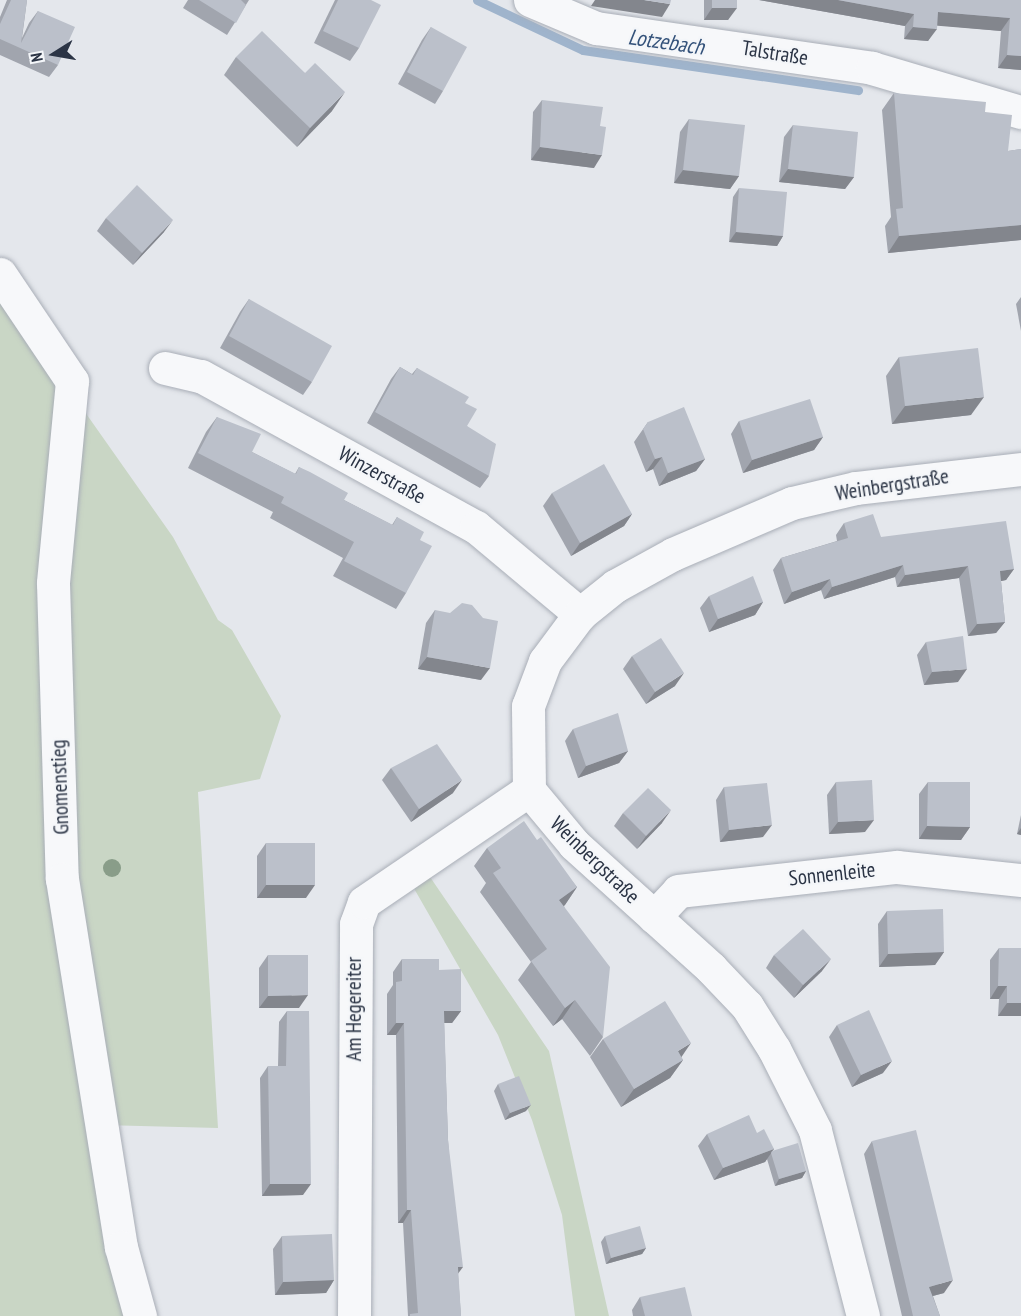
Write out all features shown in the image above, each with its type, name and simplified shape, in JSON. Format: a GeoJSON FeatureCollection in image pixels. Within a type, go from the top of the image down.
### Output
{"type":"FeatureCollection","features":[{"type":"Feature","properties":{"kind":"street","name":"Talstraße"},"geometry":{"type":"LineString","coordinates":[[530,0],[596,28],[872,68],[1021,112]]}},
{"type":"Feature","properties":{"kind":"street","name":"Gnomenstieg"},"geometry":{"type":"LineString","coordinates":[[0,274],[72,381],[53,583],[62,879],[121,1247],[140,1316]]}},
{"type":"Feature","properties":{"kind":"street","name":"Winzerstraße"},"geometry":{"type":"LineString","coordinates":[[165,368],[201,376],[476,527],[580,614]]}},
{"type":"Feature","properties":{"kind":"street","name":"Weinbergstraße"},"geometry":{"type":"LineString","coordinates":[[863,1316],[827,1167],[799,1095],[747,1006],[654,916],[574,844],[529,790],[528,706],[545,660],[580,614],[615,586],[673,554],[792,503],[923,476],[1021,469]]}},
{"type":"Feature","properties":{"kind":"street","name":"Am Hegereiter"},"geometry":{"type":"LineString","coordinates":[[354,1316],[356,924],[364,902],[529,790]]}},
{"type":"Feature","properties":{"kind":"street","name":"Sonnenleite"},"geometry":{"type":"LineString","coordinates":[[654,916],[678,891],[897,867],[1021,880]]}},
{"type":"Feature","properties":{"kind":"green space"},"geometry":{"type":"Polygon","coordinates":[[[0,274],[72,381],[66,582],[80,405],[173,537],[218,620],[232,630],[281,716],[260,779],[198,792],[218,1128],[102,1125],[140,1316],[0,1316],[0,274]]]}},
{"type":"Feature","properties":{"kind":"green space"},"geometry":{"type":"Polygon","coordinates":[[[428,874],[549,1051],[609,1316],[575,1316],[562,1215],[532,1120],[498,1035],[412,885],[428,874]]]}},
{"type":"Feature","properties":{"kind":"building"},"geometry":{"type":"Polygon","coordinates":[[[11,0],[27,0],[21,43],[38,11],[75,27],[58,65],[0,39],[0,24],[11,0]]]}},
{"type":"Feature","properties":{"kind":"building"},"geometry":{"type":"Polygon","coordinates":[[[199,0],[241,0],[246,5],[236,23],[199,0]]]}},
{"type":"Feature","properties":{"kind":"building"},"geometry":{"type":"Polygon","coordinates":[[[338,0],[371,0],[381,5],[359,48],[323,31],[338,0]]]}},
{"type":"Feature","properties":{"kind":"building"},"geometry":{"type":"Polygon","coordinates":[[[644,0],[671,0],[670,4],[644,0]]]}},
{"type":"Feature","properties":{"kind":"building"},"geometry":{"type":"Polygon","coordinates":[[[712,0],[737,0],[737,8],[712,8],[712,0]]]}},
{"type":"Feature","properties":{"kind":"building"},"geometry":{"type":"Polygon","coordinates":[[[838,0],[1021,0],[1021,56],[1007,55],[1010,18],[938,12],[937,29],[913,27],[914,14],[838,0]]]}},
{"type":"Feature","properties":{"kind":"building"},"geometry":{"type":"Polygon","coordinates":[[[431,27],[467,47],[443,91],[407,72],[431,27]]]}},
{"type":"Feature","properties":{"kind":"building"},"geometry":{"type":"Polygon","coordinates":[[[262,31],[305,73],[315,63],[345,92],[310,128],[236,57],[262,31]]]}},
{"type":"Feature","properties":{"kind":"building"},"geometry":{"type":"Polygon","coordinates":[[[894,93],[986,102],[985,112],[1012,115],[1008,151],[1021,149],[1021,225],[899,236],[896,209],[903,208],[894,93]]]}},
{"type":"Feature","properties":{"kind":"building"},"geometry":{"type":"Polygon","coordinates":[[[542,100],[603,107],[600,126],[606,127],[602,155],[540,147],[542,100]]]}},
{"type":"Feature","properties":{"kind":"building"},"geometry":{"type":"Polygon","coordinates":[[[689,119],[745,125],[739,176],[683,170],[689,119]]]}},
{"type":"Feature","properties":{"kind":"building"},"geometry":{"type":"Polygon","coordinates":[[[793,125],[858,132],[854,177],[788,169],[793,125]]]}},
{"type":"Feature","properties":{"kind":"building"},"geometry":{"type":"Polygon","coordinates":[[[137,185],[173,220],[142,253],[106,218],[137,185]]]}},
{"type":"Feature","properties":{"kind":"building"},"geometry":{"type":"Polygon","coordinates":[[[739,188],[787,192],[783,236],[736,232],[739,188]]]}},
{"type":"Feature","properties":{"kind":"building"},"geometry":{"type":"Polygon","coordinates":[[[249,299],[332,346],[312,382],[229,336],[249,299]]]}},
{"type":"Feature","properties":{"kind":"building"},"geometry":{"type":"Polygon","coordinates":[[[978,348],[984,397],[905,406],[899,357],[978,348]]]}},
{"type":"Feature","properties":{"kind":"building"},"geometry":{"type":"Polygon","coordinates":[[[400,367],[413,375],[417,368],[469,397],[465,403],[477,409],[467,426],[496,444],[489,476],[375,412],[400,367]]]}},
{"type":"Feature","properties":{"kind":"building"},"geometry":{"type":"Polygon","coordinates":[[[810,399],[823,437],[752,460],[739,421],[810,399]]]}},
{"type":"Feature","properties":{"kind":"building"},"geometry":{"type":"Polygon","coordinates":[[[684,407],[705,459],[668,473],[662,457],[655,459],[643,429],[648,422],[684,407]]]}},
{"type":"Feature","properties":{"kind":"building"},"geometry":{"type":"Polygon","coordinates":[[[217,417],[261,434],[252,452],[296,474],[299,467],[310,472],[348,493],[344,500],[393,525],[397,517],[424,532],[420,540],[432,546],[406,593],[344,561],[354,542],[281,503],[284,497],[198,453],[217,417]]]}},
{"type":"Feature","properties":{"kind":"building"},"geometry":{"type":"Polygon","coordinates":[[[604,464],[632,514],[580,543],[552,493],[604,464]]]}},
{"type":"Feature","properties":{"kind":"building"},"geometry":{"type":"Polygon","coordinates":[[[873,514],[881,537],[1006,521],[1014,569],[1000,571],[1005,622],[977,624],[968,566],[905,575],[903,565],[832,587],[830,579],[792,592],[781,558],[848,538],[844,523],[873,514]]]}},
{"type":"Feature","properties":{"kind":"building"},"geometry":{"type":"Polygon","coordinates":[[[753,576],[763,602],[718,619],[709,596],[753,576]]]}},
{"type":"Feature","properties":{"kind":"building"},"geometry":{"type":"Polygon","coordinates":[[[462,603],[472,605],[483,618],[498,621],[490,668],[427,657],[435,610],[450,613],[462,603]]]}},
{"type":"Feature","properties":{"kind":"building"},"geometry":{"type":"Polygon","coordinates":[[[963,636],[967,669],[932,672],[926,642],[963,636]]]}},
{"type":"Feature","properties":{"kind":"building"},"geometry":{"type":"Polygon","coordinates":[[[661,638],[684,673],[655,692],[632,656],[661,638]]]}},
{"type":"Feature","properties":{"kind":"building"},"geometry":{"type":"Polygon","coordinates":[[[618,713],[628,751],[586,766],[573,729],[618,713]]]}},
{"type":"Feature","properties":{"kind":"building"},"geometry":{"type":"Polygon","coordinates":[[[437,744],[462,780],[419,809],[391,768],[437,744]]]}},
{"type":"Feature","properties":{"kind":"building"},"geometry":{"type":"Polygon","coordinates":[[[872,780],[874,820],[838,822],[836,782],[872,780]]]}},
{"type":"Feature","properties":{"kind":"building"},"geometry":{"type":"Polygon","coordinates":[[[928,782],[970,782],[970,827],[927,826],[928,782]]]}},
{"type":"Feature","properties":{"kind":"building"},"geometry":{"type":"Polygon","coordinates":[[[767,783],[772,825],[729,830],[724,787],[767,783]]]}},
{"type":"Feature","properties":{"kind":"building"},"geometry":{"type":"Polygon","coordinates":[[[648,788],[671,810],[646,836],[623,813],[648,788]]]}},
{"type":"Feature","properties":{"kind":"building"},"geometry":{"type":"Polygon","coordinates":[[[524,821],[537,840],[541,837],[577,887],[559,900],[610,967],[603,1037],[575,1000],[565,1008],[531,961],[547,949],[493,873],[501,868],[487,848],[524,821]]]}},
{"type":"Feature","properties":{"kind":"building"},"geometry":{"type":"Polygon","coordinates":[[[266,843],[315,843],[315,885],[266,885],[266,843]]]}},
{"type":"Feature","properties":{"kind":"building"},"geometry":{"type":"Polygon","coordinates":[[[943,909],[944,952],[888,954],[887,911],[943,909]]]}},
{"type":"Feature","properties":{"kind":"building"},"geometry":{"type":"Polygon","coordinates":[[[803,929],[831,959],[803,985],[774,955],[803,929]]]}},
{"type":"Feature","properties":{"kind":"building"},"geometry":{"type":"Polygon","coordinates":[[[999,948],[1021,948],[1021,1003],[1007,1003],[1007,986],[998,986],[999,948]]]}},
{"type":"Feature","properties":{"kind":"building"},"geometry":{"type":"Polygon","coordinates":[[[268,955],[308,955],[308,995],[268,996],[268,955]]]}},
{"type":"Feature","properties":{"kind":"building"},"geometry":{"type":"Polygon","coordinates":[[[402,959],[439,959],[439,970],[461,969],[461,1011],[444,1011],[448,1140],[463,1267],[458,1267],[461,1316],[410,1316],[410,1314],[418,1313],[411,1210],[407,1210],[404,1023],[396,1023],[396,982],[402,981],[402,959]]]}},
{"type":"Feature","properties":{"kind":"building"},"geometry":{"type":"Polygon","coordinates":[[[665,1001],[691,1043],[678,1051],[683,1060],[634,1089],[603,1039],[665,1001]]]}},
{"type":"Feature","properties":{"kind":"building"},"geometry":{"type":"Polygon","coordinates":[[[869,1010],[892,1061],[861,1075],[837,1025],[869,1010]]]}},
{"type":"Feature","properties":{"kind":"building"},"geometry":{"type":"Polygon","coordinates":[[[287,1011],[309,1011],[311,1184],[270,1184],[268,1066],[286,1066],[287,1011]]]}},
{"type":"Feature","properties":{"kind":"building"},"geometry":{"type":"Polygon","coordinates":[[[519,1076],[531,1105],[510,1113],[498,1084],[519,1076]]]}},
{"type":"Feature","properties":{"kind":"building"},"geometry":{"type":"Polygon","coordinates":[[[749,1115],[757,1133],[764,1129],[774,1149],[723,1168],[707,1134],[749,1115]]]}},
{"type":"Feature","properties":{"kind":"building"},"geometry":{"type":"Polygon","coordinates":[[[916,1130],[953,1280],[929,1287],[940,1316],[913,1316],[872,1141],[916,1130]]]}},
{"type":"Feature","properties":{"kind":"building"},"geometry":{"type":"Polygon","coordinates":[[[798,1143],[806,1171],[779,1179],[772,1151],[798,1143]]]}},
{"type":"Feature","properties":{"kind":"building"},"geometry":{"type":"Polygon","coordinates":[[[640,1226],[646,1248],[611,1258],[605,1236],[640,1226]]]}},
{"type":"Feature","properties":{"kind":"building"},"geometry":{"type":"Polygon","coordinates":[[[332,1234],[334,1280],[283,1282],[282,1236],[332,1234]]]}},
{"type":"Feature","properties":{"kind":"building"},"geometry":{"type":"Polygon","coordinates":[[[685,1287],[692,1316],[645,1316],[640,1297],[685,1287]]]}},
{"type":"Feature","properties":{"kind":"waterway","name":"Lotzebach"},"geometry":{"type":"LineString","coordinates":[[477,0],[583,50],[858,90]]}}]}
